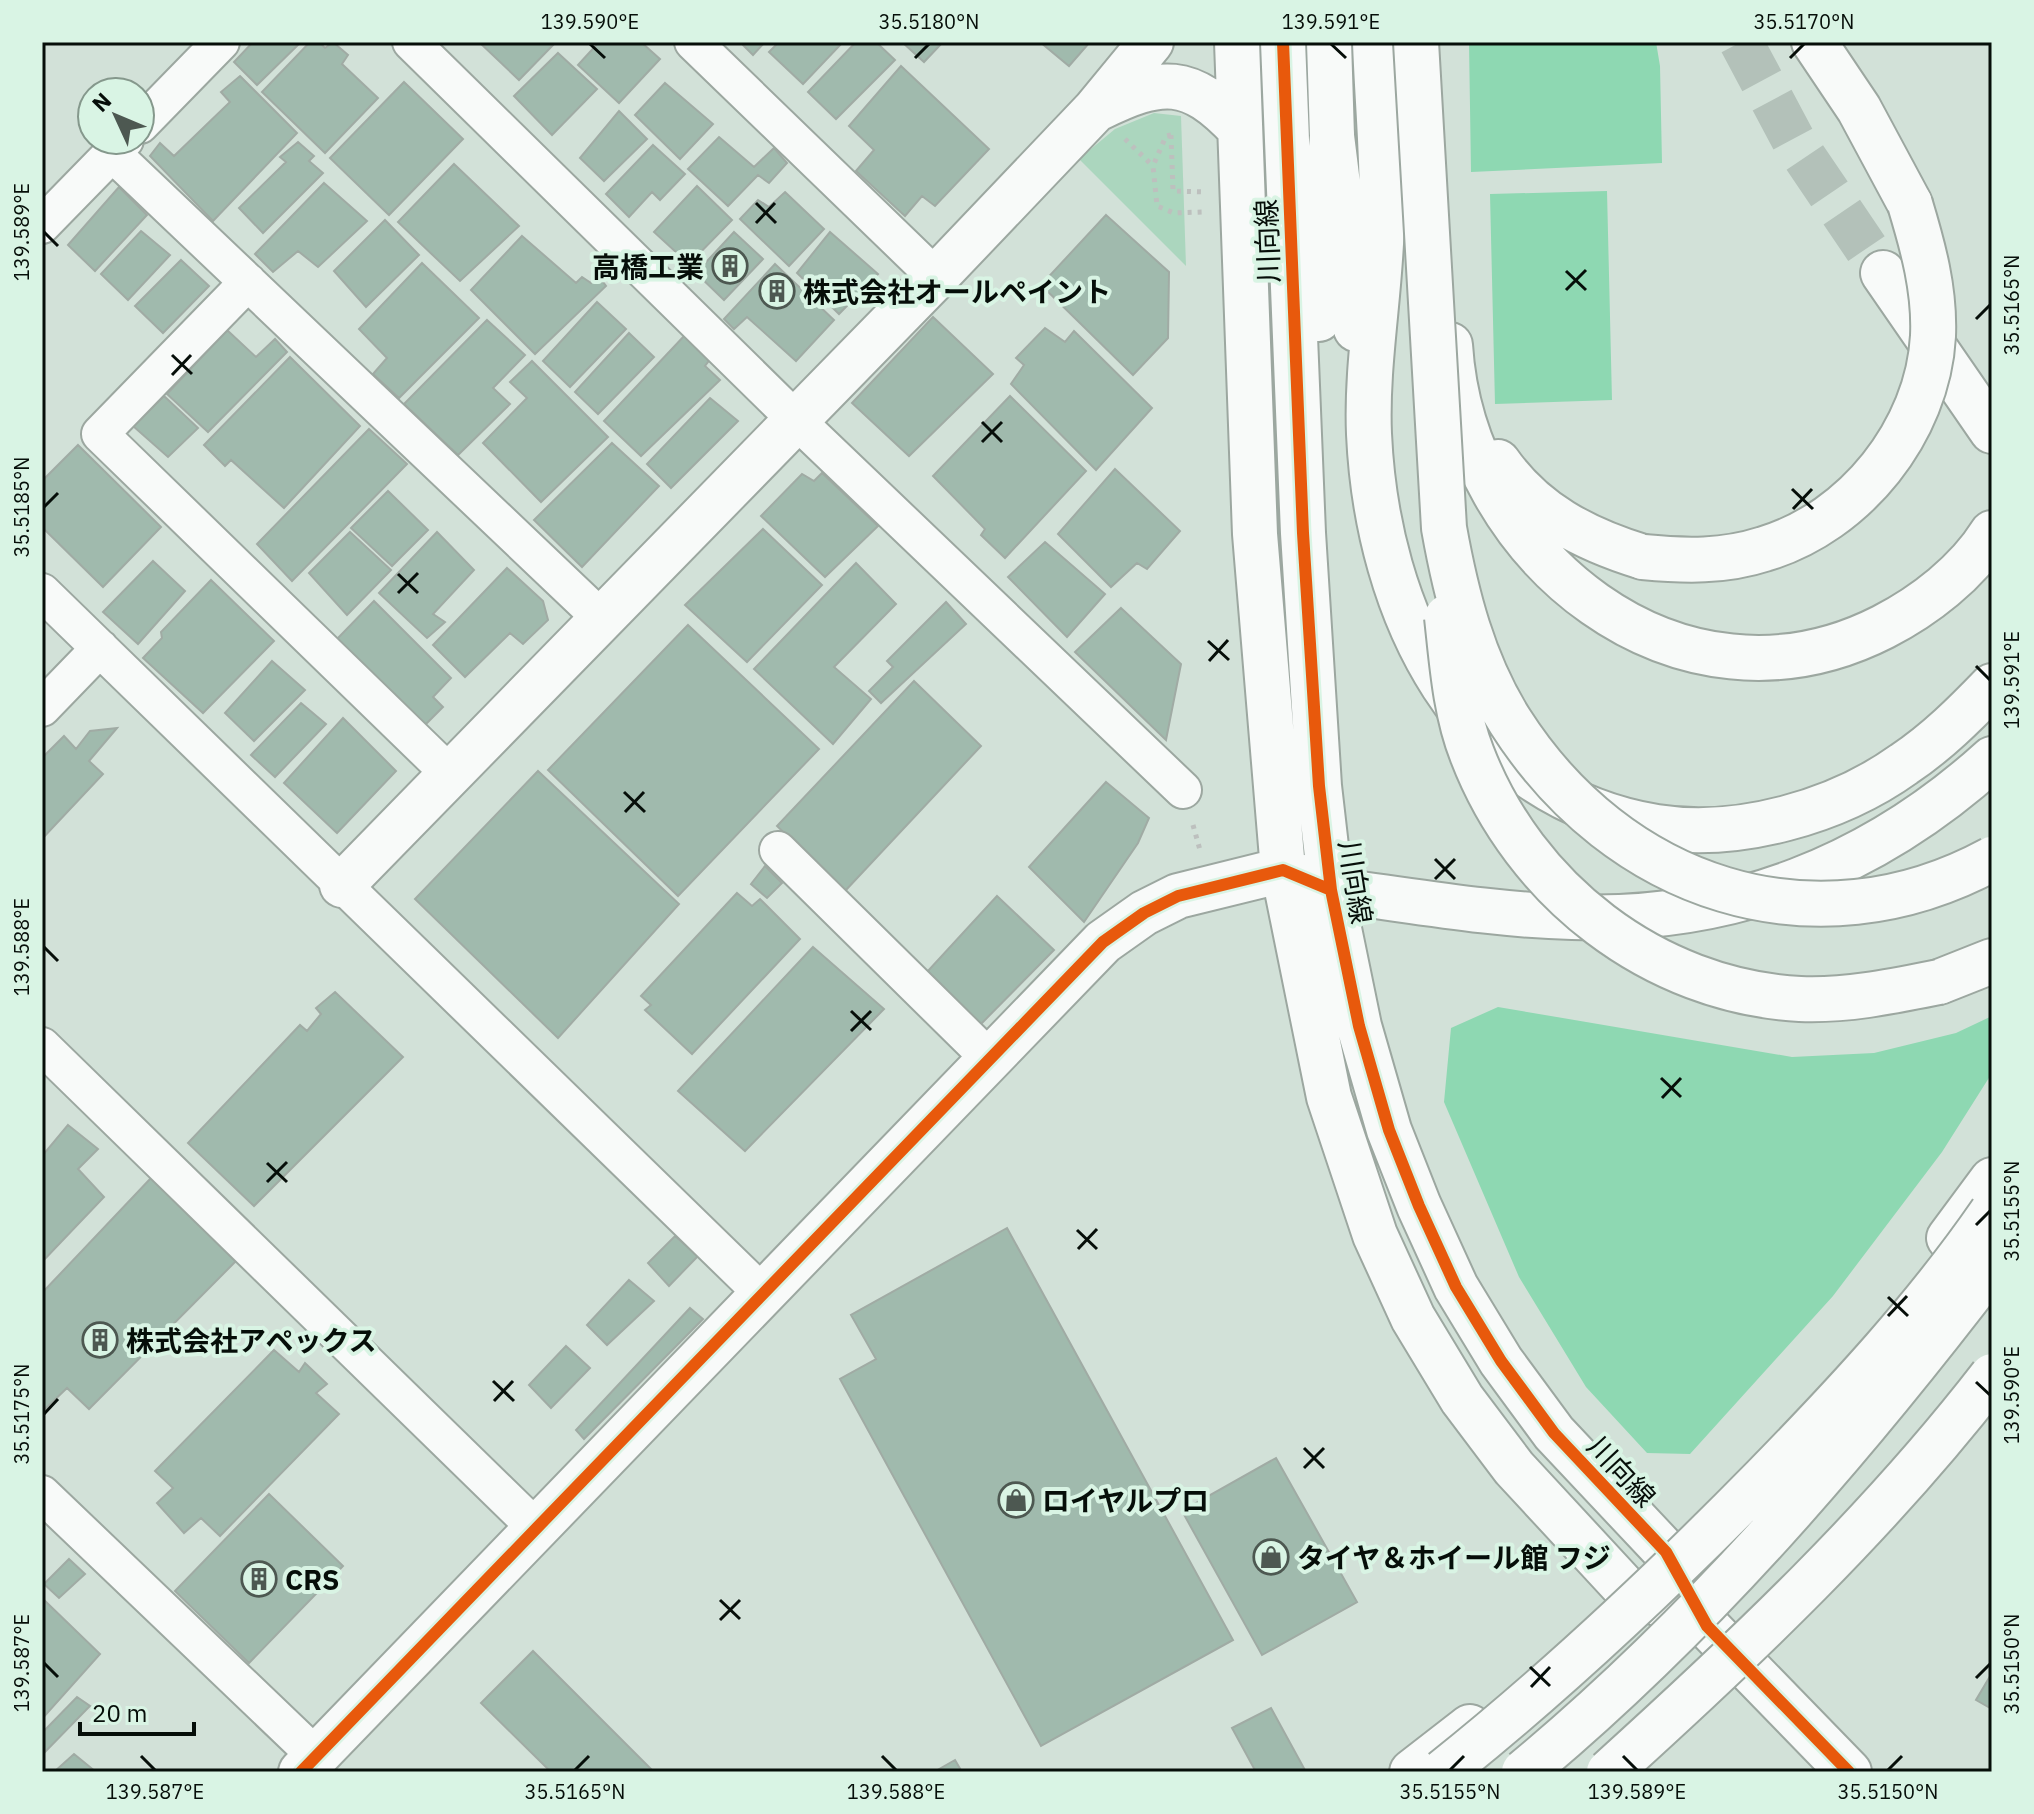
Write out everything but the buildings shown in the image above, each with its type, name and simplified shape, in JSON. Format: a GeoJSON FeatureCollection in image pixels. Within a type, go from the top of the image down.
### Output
{"type":"FeatureCollection","features":[{"type":"Feature","properties":{"kind":"main road"},"geometry":{"type":"LineString","coordinates":[[342,885],[936,277],[1095,110],[1151,42]]}},
{"type":"Feature","properties":{"kind":"main road","name":"川向線"},"geometry":{"type":"LineString","coordinates":[[1237,42],[1255,534],[1283,870],[1329,1097],[1375,1235],[1413,1318],[1462,1399],[1514,1468],[1626,1589],[1707,1626]]}},
{"type":"Feature","properties":{"kind":"main road","name":"川向線"},"geometry":{"type":"LineString","coordinates":[[1283,42],[1303,533],[1319,786],[1331,890],[1374,1084],[1419,1206],[1456,1287],[1501,1361],[1554,1433],[1666,1552],[1707,1626]]}},
{"type":"Feature","properties":{"kind":"main road"},"geometry":{"type":"LineString","coordinates":[[1329,42],[1332,136],[1369,430],[1373,489],[1383,549],[1418,646],[1446,692],[1481,733],[1525,773],[1561,796],[1623,821],[1676,830],[1732,827],[1788,817],[1817,807],[1845,797],[1903,766],[1955,725],[1992,686]]}},
{"type":"Feature","properties":{"kind":"main road"},"geometry":{"type":"LineString","coordinates":[[1369,430],[1383,218],[1375,42]]}},
{"type":"Feature","properties":{"kind":"main road"},"geometry":{"type":"LineString","coordinates":[[1416,42],[1446,611],[1454,685],[1472,753],[1504,818],[1546,876],[1604,930],[1663,964],[1730,989],[1801,999],[1875,995],[1939,982],[1992,961]]}},
{"type":"Feature","properties":{"kind":"main road"},"geometry":{"type":"LineString","coordinates":[[1431,42],[1451,367],[1460,408],[1489,484],[1532,550],[1561,580],[1598,609],[1638,630],[1723,656],[1769,658],[1813,653],[1860,638],[1907,614],[1950,581],[1992,533]]}},
{"type":"Feature","properties":{"kind":"main road"},"geometry":{"type":"LineString","coordinates":[[1451,367],[1482,440],[1506,474],[1534,503],[1567,528],[1604,545],[1643,557],[1686,561],[1726,558],[1766,549],[1804,533],[1838,511],[1894,451],[1914,413],[1927,375],[1932,324],[1927,258],[1910,204],[1859,109],[1814,42]]}},
{"type":"Feature","properties":{"kind":"main road"},"geometry":{"type":"LineString","coordinates":[[1095,110],[1147,87],[1176,87],[1201,93],[1240,129]]}},
{"type":"Feature","properties":{"kind":"main road"},"geometry":{"type":"LineString","coordinates":[[1303,533],[1316,412],[1319,308],[1332,136]]}},
{"type":"Feature","properties":{"kind":"main road"},"geometry":{"type":"LineString","coordinates":[[1883,273],[1992,431]]}},
{"type":"Feature","properties":{"kind":"main road"},"geometry":{"type":"LineString","coordinates":[[1444,528],[1455,588],[1478,658],[1509,719],[1548,774],[1595,822],[1647,855],[1702,884],[1760,900],[1825,906],[1890,898],[1957,878],[1992,859]]}},
{"type":"Feature","properties":{"kind":"main road"},"geometry":{"type":"LineString","coordinates":[[316,1767],[536,1528],[989,1058],[1103,942],[1144,913],[1178,896],[1283,870],[1331,890],[1503,912],[1572,917],[1641,917],[1717,904],[1788,885],[1846,863],[1910,826],[1992,759]]}},
{"type":"Feature","properties":{"kind":"main road"},"geometry":{"type":"LineString","coordinates":[[1412,1772],[1496,1706],[1626,1589],[1795,1421],[1891,1313],[1992,1180]]}},
{"type":"Feature","properties":{"kind":"main road"},"geometry":{"type":"LineString","coordinates":[[1443,1772],[1610,1631],[1728,1515],[1816,1424],[1900,1329],[1992,1212]]}},
{"type":"Feature","properties":{"kind":"main road"},"geometry":{"type":"LineString","coordinates":[[1524,1772],[1652,1655],[1755,1550],[1844,1452],[1992,1266]]}},
{"type":"Feature","properties":{"kind":"main road"},"geometry":{"type":"LineString","coordinates":[[1551,1772],[1707,1626],[1860,1464],[1992,1298]]}},
{"type":"Feature","properties":{"kind":"main road"},"geometry":{"type":"LineString","coordinates":[[1609,1772],[1792,1600],[1886,1500],[1992,1376]]}},
{"type":"Feature","properties":{"kind":"main road"},"geometry":{"type":"LineString","coordinates":[[1707,1626],[1849,1772]]}},
{"type":"Feature","properties":{"kind":"street"},"geometry":{"type":"LineString","coordinates":[[156,109],[221,42]]}},
{"type":"Feature","properties":{"kind":"street"},"geometry":{"type":"LineString","coordinates":[[411,42],[796,420],[1183,790]]}},
{"type":"Feature","properties":{"kind":"street"},"geometry":{"type":"LineString","coordinates":[[693,42],[936,277]]}},
{"type":"Feature","properties":{"kind":"street"},"geometry":{"type":"LineString","coordinates":[[42,225],[109,156]]}},
{"type":"Feature","properties":{"kind":"street"},"geometry":{"type":"LineString","coordinates":[[128,156],[248,282],[602,619]]}},
{"type":"Feature","properties":{"kind":"street"},"geometry":{"type":"LineString","coordinates":[[248,282],[100,434],[450,774]]}},
{"type":"Feature","properties":{"kind":"street"},"geometry":{"type":"LineString","coordinates":[[42,592],[763,1294]]}},
{"type":"Feature","properties":{"kind":"street"},"geometry":{"type":"LineString","coordinates":[[42,708],[100,648]]}},
{"type":"Feature","properties":{"kind":"street"},"geometry":{"type":"LineString","coordinates":[[778,850],[989,1058]]}},
{"type":"Feature","properties":{"kind":"street"},"geometry":{"type":"LineString","coordinates":[[42,1046],[536,1528]]}},
{"type":"Feature","properties":{"kind":"street"},"geometry":{"type":"LineString","coordinates":[[42,1494],[316,1767]]}},
{"type":"Feature","properties":{"kind":"path"},"geometry":{"type":"LineString","coordinates":[[1206,192],[1173,191],[1171,135],[1166,136],[1153,166],[1157,206],[1174,213],[1207,212]]}},
{"type":"Feature","properties":{"kind":"shaded area"},"geometry":{"type":"Polygon","coordinates":[[[1469,42],[1656,42],[1660,66],[1662,163],[1471,172],[1469,42]]]}},
{"type":"Feature","properties":{"kind":"shaded area"},"geometry":{"type":"Polygon","coordinates":[[[1154,113],[1181,116],[1186,266],[1079,159],[1115,129],[1154,113]]]}},
{"type":"Feature","properties":{"kind":"shaded area"},"geometry":{"type":"Polygon","coordinates":[[[1607,191],[1612,400],[1495,404],[1490,194],[1607,191]]]}},
{"type":"Feature","properties":{"kind":"shaded area"},"geometry":{"type":"Polygon","coordinates":[[[1498,1007],[1792,1057],[1874,1053],[1956,1033],[1992,1016],[1992,1073],[1942,1152],[1833,1296],[1690,1454],[1647,1453],[1586,1387],[1519,1277],[1444,1102],[1451,1028],[1498,1007]]]}},
{"type":"Feature","properties":{"kind":"tunnel"},"geometry":{"type":"LineString","coordinates":[[1741,42],[1795,143],[1883,273]]}},
{"type":"Feature","properties":{"kind":"cycle path"},"geometry":{"type":"LineString","coordinates":[[1283,42],[1303,533],[1319,786],[1331,890],[1359,1026],[1389,1130],[1456,1287],[1501,1361],[1554,1433],[1666,1552],[1707,1626],[1849,1772]]}},
{"type":"Feature","properties":{"kind":"cycle path"},"geometry":{"type":"LineString","coordinates":[[301,1772],[1103,942],[1144,913],[1178,896],[1283,870],[1331,890]]}},
{"type":"Feature","properties":{"kind":"place","name":"高橋工業"},"geometry":{"type":"Point","coordinates":[730,266]}},
{"type":"Feature","properties":{"kind":"place","name":"株式会社オールペイント"},"geometry":{"type":"Point","coordinates":[777,291]}},
{"type":"Feature","properties":{"kind":"place","name":"株式会社アペックス"},"geometry":{"type":"Point","coordinates":[100,1340]}},
{"type":"Feature","properties":{"kind":"place","name":"ロイヤルプロ"},"geometry":{"type":"Point","coordinates":[1016,1500]}},
{"type":"Feature","properties":{"kind":"place","name":"タイヤ＆ホイール館 フジ"},"geometry":{"type":"Point","coordinates":[1271,1557]}},
{"type":"Feature","properties":{"kind":"place","name":"CRS"},"geometry":{"type":"Point","coordinates":[259,1579]}}]}
